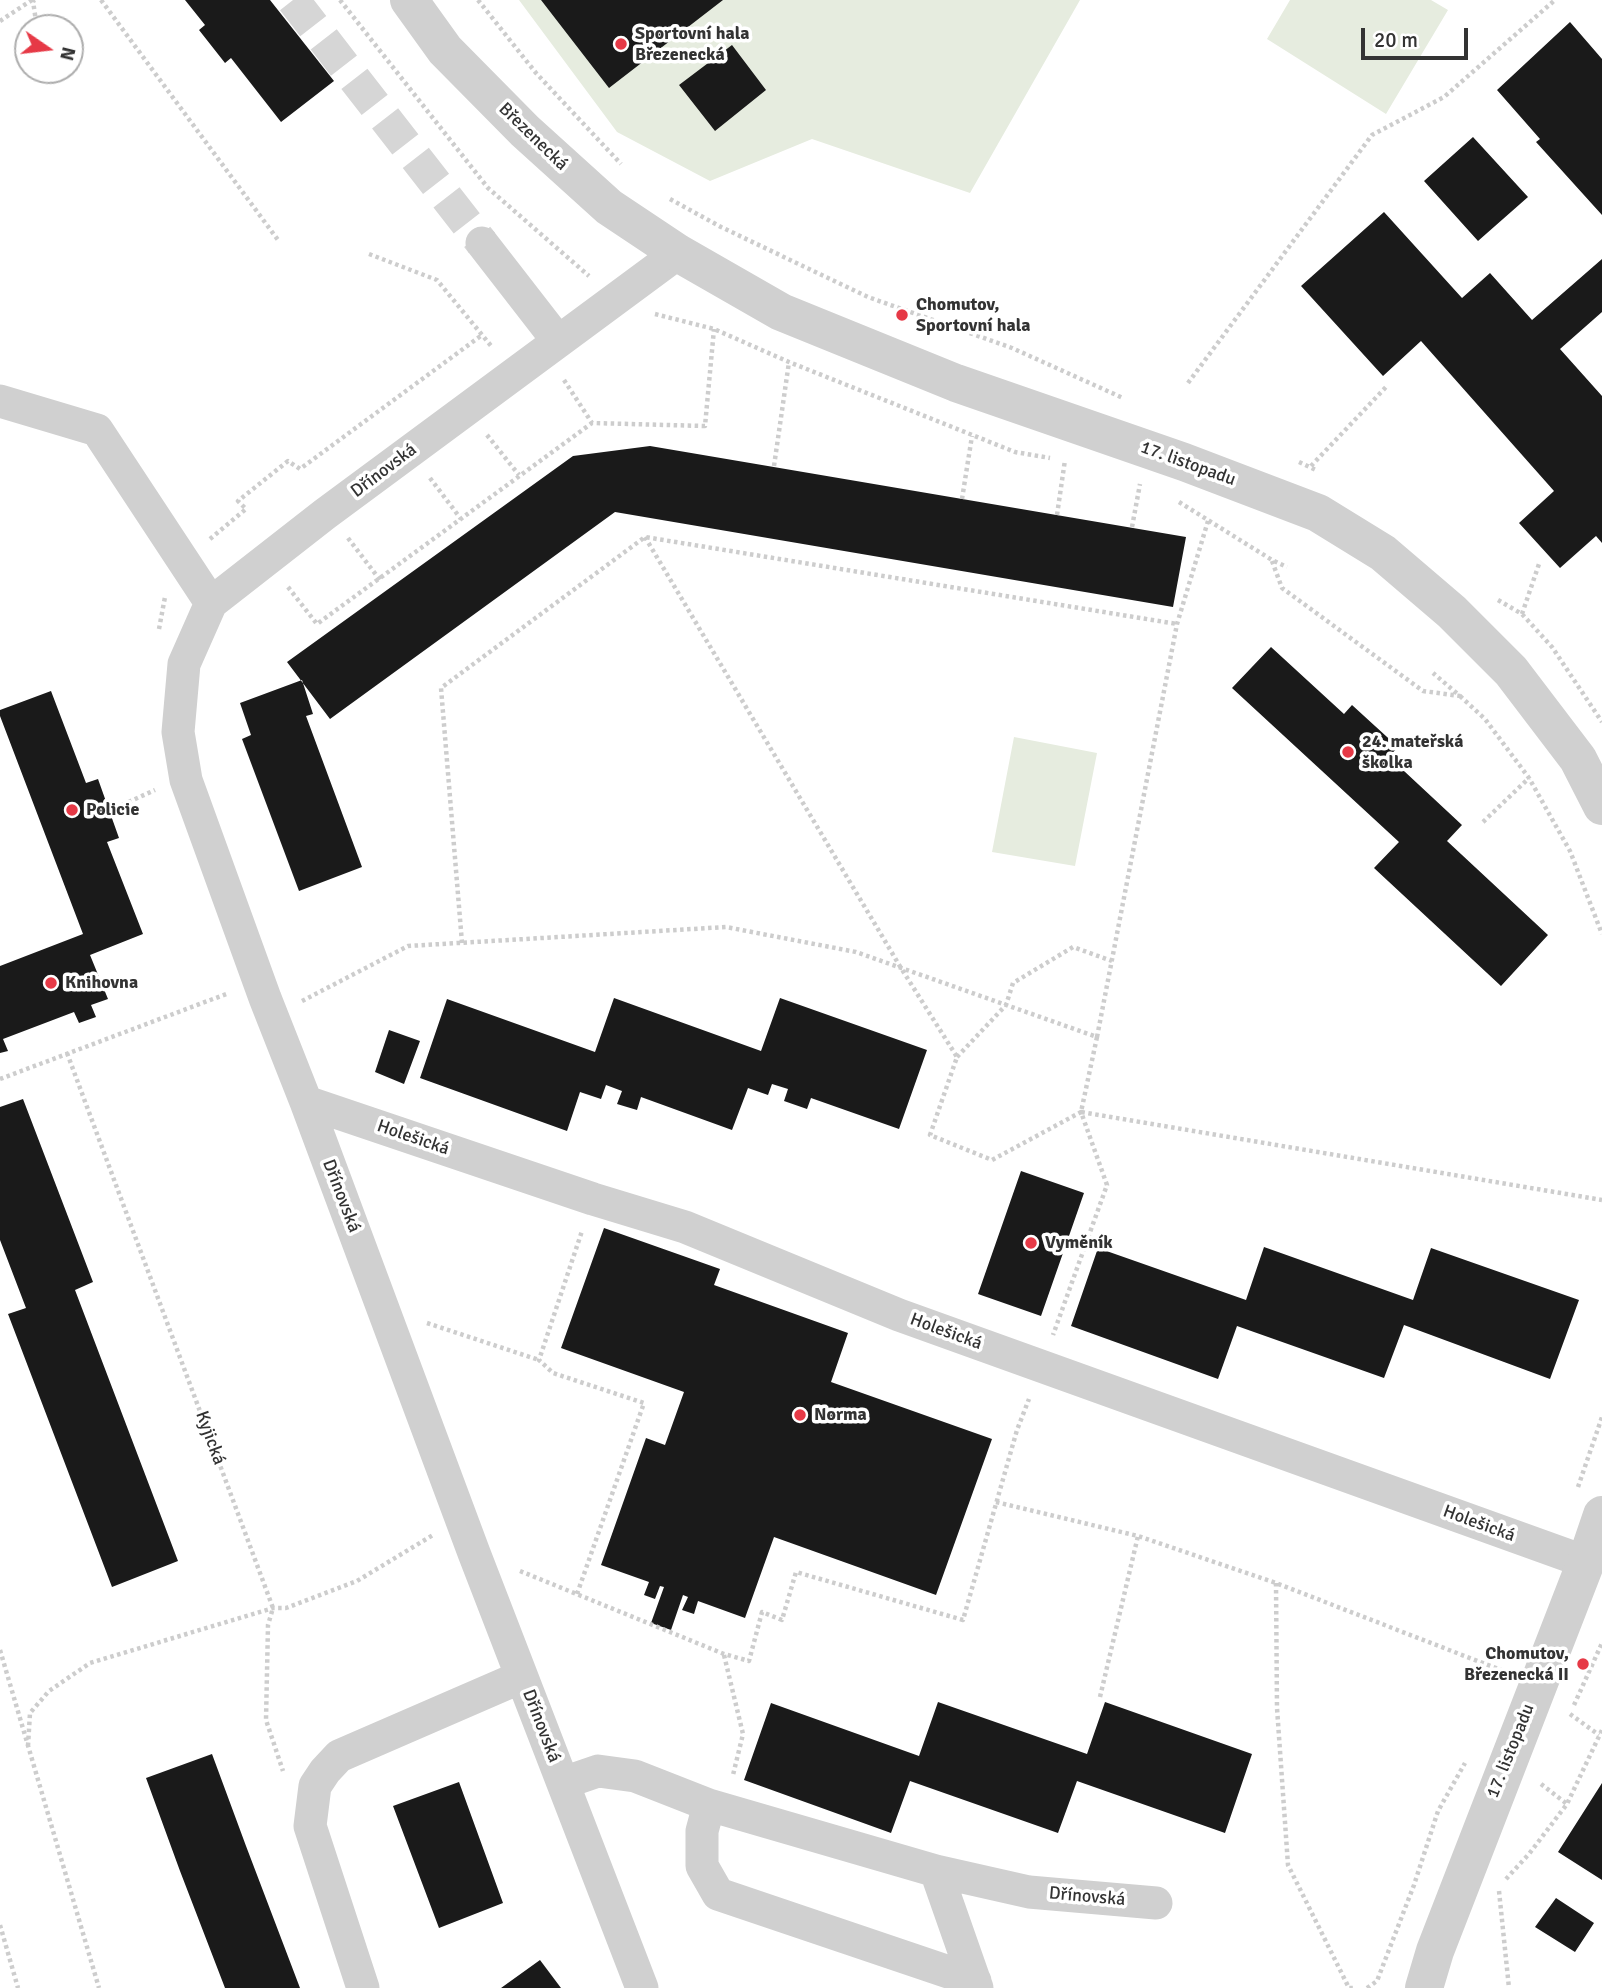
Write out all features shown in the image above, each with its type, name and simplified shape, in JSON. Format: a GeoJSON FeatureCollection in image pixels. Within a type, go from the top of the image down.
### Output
{"type":"FeatureCollection","features":[{"type":"Feature","properties":{"kind":"street","name":"Březenecká"},"geometry":{"type":"LineString","coordinates":[[409,0],[445,50],[525,131],[608,207],[678,253]]}},
{"type":"Feature","properties":{"kind":"street"},"geometry":{"type":"LineString","coordinates":[[482,243],[559,357]]}},
{"type":"Feature","properties":{"kind":"street","name":"Dřínovská"},"geometry":{"type":"LineString","coordinates":[[642,1988],[521,1677],[291,1068],[186,780],[178,732],[184,664],[211,603],[325,514],[559,357],[678,253]]}},
{"type":"Feature","properties":{"kind":"street","name":"17. listopadu"},"geometry":{"type":"LineString","coordinates":[[678,253],[781,312],[863,347],[1318,513],[1383,553],[1452,612],[1511,671],[1577,759],[1602,806]]}},
{"type":"Feature","properties":{"kind":"street"},"geometry":{"type":"LineString","coordinates":[[0,401],[97,430],[211,603]]}},
{"type":"Feature","properties":{"kind":"street","name":"Holešická"},"geometry":{"type":"LineString","coordinates":[[306,1102],[593,1199],[685,1227],[899,1315],[1586,1562]]}},
{"type":"Feature","properties":{"kind":"street","name":"17. listopadu"},"geometry":{"type":"LineString","coordinates":[[1423,1988],[1496,1788],[1602,1515]]}},
{"type":"Feature","properties":{"kind":"street"},"geometry":{"type":"LineString","coordinates":[[363,1988],[310,1826],[315,1786],[325,1770],[340,1756],[521,1677]]}},
{"type":"Feature","properties":{"kind":"street","name":"Dřínovská"},"geometry":{"type":"LineString","coordinates":[[563,1783],[598,1770],[635,1776],[716,1807],[936,1871],[1029,1892],[1156,1903]]}},
{"type":"Feature","properties":{"kind":"street"},"geometry":{"type":"LineString","coordinates":[[716,1807],[702,1831],[702,1866],[718,1894],[976,1985]]}},
{"type":"Feature","properties":{"kind":"street"},"geometry":{"type":"LineString","coordinates":[[936,1871],[976,1985]]}},
{"type":"Feature","properties":{"kind":"path"},"geometry":{"type":"LineString","coordinates":[[0,21],[33,0]]}},
{"type":"Feature","properties":{"kind":"path"},"geometry":{"type":"LineString","coordinates":[[101,0],[278,240]]}},
{"type":"Feature","properties":{"kind":"path"},"geometry":{"type":"LineString","coordinates":[[340,0],[488,188],[595,282]]}},
{"type":"Feature","properties":{"kind":"path"},"geometry":{"type":"LineString","coordinates":[[478,0],[536,73],[629,172]]}},
{"type":"Feature","properties":{"kind":"path"},"geometry":{"type":"LineString","coordinates":[[1188,383],[1372,135],[1444,97],[1555,0]]}},
{"type":"Feature","properties":{"kind":"path"},"geometry":{"type":"LineString","coordinates":[[662,195],[721,227],[868,297],[1012,348],[1126,400]]}},
{"type":"Feature","properties":{"kind":"path"},"geometry":{"type":"LineString","coordinates":[[369,254],[437,279],[494,351]]}},
{"type":"Feature","properties":{"kind":"path"},"geometry":{"type":"LineString","coordinates":[[287,587],[317,624],[592,423],[705,426],[714,329]]}},
{"type":"Feature","properties":{"kind":"path"},"geometry":{"type":"LineString","coordinates":[[184,563],[246,509],[238,501],[288,461],[300,469],[482,335]]}},
{"type":"Feature","properties":{"kind":"path"},"geometry":{"type":"LineString","coordinates":[[559,357],[592,423]]}},
{"type":"Feature","properties":{"kind":"path"},"geometry":{"type":"LineString","coordinates":[[774,466],[789,362]]}},
{"type":"Feature","properties":{"kind":"path"},"geometry":{"type":"LineString","coordinates":[[1311,466],[1387,387]]}},
{"type":"Feature","properties":{"kind":"path"},"geometry":{"type":"LineString","coordinates":[[482,428],[519,475]]}},
{"type":"Feature","properties":{"kind":"path"},"geometry":{"type":"LineString","coordinates":[[962,499],[972,436]]}},
{"type":"Feature","properties":{"kind":"path"},"geometry":{"type":"LineString","coordinates":[[1057,515],[1065,460]]}},
{"type":"Feature","properties":{"kind":"path"},"geometry":{"type":"LineString","coordinates":[[423,468],[461,519]]}},
{"type":"Feature","properties":{"kind":"path"},"geometry":{"type":"LineString","coordinates":[[1132,527],[1141,480]]}},
{"type":"Feature","properties":{"kind":"path"},"geometry":{"type":"LineString","coordinates":[[474,1553],[723,1654],[749,1661],[762,1612],[782,1620],[796,1572],[962,1620],[1017,1430],[1107,1185],[1081,1112],[1177,624],[1208,522],[1272,561],[1287,566]]}},
{"type":"Feature","properties":{"kind":"path"},"geometry":{"type":"LineString","coordinates":[[340,527],[380,580]]}},
{"type":"Feature","properties":{"kind":"path"},"geometry":{"type":"LineString","coordinates":[[462,943],[442,688],[645,537],[1177,624]]}},
{"type":"Feature","properties":{"kind":"path"},"geometry":{"type":"LineString","coordinates":[[645,537],[957,1058]]}},
{"type":"Feature","properties":{"kind":"path"},"geometry":{"type":"LineString","coordinates":[[1272,561],[1282,588],[1423,691],[1460,696]]}},
{"type":"Feature","properties":{"kind":"path"},"geometry":{"type":"LineString","coordinates":[[1522,614],[1540,561]]}},
{"type":"Feature","properties":{"kind":"path"},"geometry":{"type":"LineString","coordinates":[[1498,600],[1522,614],[1552,647],[1602,722]]}},
{"type":"Feature","properties":{"kind":"path"},"geometry":{"type":"LineString","coordinates":[[1433,673],[1485,719],[1529,778],[1570,851],[1602,934]]}},
{"type":"Feature","properties":{"kind":"path"},"geometry":{"type":"LineString","coordinates":[[1483,822],[1529,778]]}},
{"type":"Feature","properties":{"kind":"path"},"geometry":{"type":"LineString","coordinates":[[293,1005],[408,946],[726,927],[856,952],[1097,1037]]}},
{"type":"Feature","properties":{"kind":"path"},"geometry":{"type":"LineString","coordinates":[[1112,961],[1073,947],[1013,983],[1006,1005],[957,1058],[930,1135],[992,1160],[1081,1112],[1602,1200]]}},
{"type":"Feature","properties":{"kind":"path"},"geometry":{"type":"LineString","coordinates":[[0,1079],[236,990]]}},
{"type":"Feature","properties":{"kind":"path","name":"Kyjická"},"geometry":{"type":"LineString","coordinates":[[66,1053],[273,1608],[268,1625],[266,1720],[289,1790],[310,1826]]}},
{"type":"Feature","properties":{"kind":"path"},"geometry":{"type":"LineString","coordinates":[[539,1360],[593,1199]]}},
{"type":"Feature","properties":{"kind":"path"},"geometry":{"type":"LineString","coordinates":[[384,1309],[539,1360],[553,1373],[644,1403],[577,1594]]}},
{"type":"Feature","properties":{"kind":"path"},"geometry":{"type":"LineString","coordinates":[[996,1502],[1138,1536],[1276,1583],[1507,1673]]}},
{"type":"Feature","properties":{"kind":"path"},"geometry":{"type":"LineString","coordinates":[[28,1746],[30,1713],[49,1691],[90,1663],[273,1608],[286,1608],[357,1581],[461,1518]]}},
{"type":"Feature","properties":{"kind":"path"},"geometry":{"type":"LineString","coordinates":[[1100,1697],[1138,1536]]}},
{"type":"Feature","properties":{"kind":"path"},"geometry":{"type":"LineString","coordinates":[[1276,1583],[1276,1708],[1288,1865],[1349,1988],[1355,1988]]}},
{"type":"Feature","properties":{"kind":"path"},"geometry":{"type":"LineString","coordinates":[[0,1650],[99,1988]]}},
{"type":"Feature","properties":{"kind":"path"},"geometry":{"type":"LineString","coordinates":[[716,1807],[743,1734],[723,1654]]}},
{"type":"Feature","properties":{"kind":"path"},"geometry":{"type":"LineString","coordinates":[[1509,1988],[1498,1886],[1530,1854],[1566,1804],[1600,1733],[1570,1714]]}},
{"type":"Feature","properties":{"kind":"path"},"geometry":{"type":"LineString","coordinates":[[1541,1784],[1566,1804]]}},
{"type":"Feature","properties":{"kind":"path"},"geometry":{"type":"LineString","coordinates":[[0,1925],[18,1988]]}},
{"type":"Feature","properties":{"kind":"shaded area"},"geometry":{"type":"Polygon","coordinates":[[[519,0],[1080,0],[970,193],[812,139],[710,181],[617,132],[519,0]]]}},
{"type":"Feature","properties":{"kind":"shaded area"},"geometry":{"type":"Polygon","coordinates":[[[1290,0],[1431,0],[1448,10],[1386,114],[1267,39],[1290,0]]]}},
{"type":"Feature","properties":{"kind":"shaded area"},"geometry":{"type":"Polygon","coordinates":[[[1014,737],[1097,753],[1075,866],[992,852],[1014,737]]]}},
{"type":"Feature","properties":{"kind":"building"},"geometry":{"type":"Polygon","coordinates":[[[185,0],[270,0],[334,81],[281,122],[231,58],[225,63],[199,30],[205,25],[185,0]]]}},
{"type":"Feature","properties":{"kind":"building","name":"Sportovní hala Březenecká"},"geometry":{"type":"Polygon","coordinates":[[[541,0],[723,0],[609,88],[541,0]]]}},
{"type":"Feature","properties":{"kind":"building"},"geometry":{"type":"Polygon","coordinates":[[[1570,22],[1602,59],[1602,215],[1536,142],[1540,139],[1497,90],[1570,22]]]}},
{"type":"Feature","properties":{"kind":"building"},"geometry":{"type":"Polygon","coordinates":[[[732,45],[766,90],[715,131],[679,85],[732,45]]]}},
{"type":"Feature","properties":{"kind":"building"},"geometry":{"type":"Polygon","coordinates":[[[1473,137],[1528,197],[1478,241],[1424,181],[1473,137]]]}},
{"type":"Feature","properties":{"kind":"building"},"geometry":{"type":"Polygon","coordinates":[[[1384,212],[1462,298],[1490,273],[1532,320],[1602,259],[1602,312],[1560,349],[1602,396],[1602,543],[1596,536],[1560,568],[1519,523],[1554,491],[1421,341],[1383,376],[1301,286],[1384,212]]]}},
{"type":"Feature","properties":{"kind":"building"},"geometry":{"type":"Polygon","coordinates":[[[650,446],[1186,537],[1173,607],[615,512],[330,719],[287,662],[573,456],[650,446]]]}},
{"type":"Feature","properties":{"kind":"building"},"geometry":{"type":"Polygon","coordinates":[[[1271,647],[1344,714],[1352,705],[1398,747],[1389,757],[1462,825],[1447,841],[1548,935],[1501,986],[1374,868],[1399,842],[1232,688],[1271,647]]]}},
{"type":"Feature","properties":{"kind":"building"},"geometry":{"type":"Polygon","coordinates":[[[302,680],[313,714],[306,716],[362,867],[299,891],[242,739],[251,735],[240,703],[302,680]]]}},
{"type":"Feature","properties":{"kind":"building","name":"Policie"},"geometry":{"type":"Polygon","coordinates":[[[51,691],[86,783],[98,779],[119,838],[107,842],[143,934],[90,955],[108,999],[91,1005],[96,1017],[79,1023],[74,1012],[3,1039],[8,1051],[0,1053],[0,966],[83,934],[0,716],[0,710],[51,691]]]}},
{"type":"Feature","properties":{"kind":"building"},"geometry":{"type":"Polygon","coordinates":[[[614,998],[761,1051],[780,998],[927,1050],[899,1129],[811,1098],[807,1109],[784,1101],[788,1089],[772,1084],[768,1095],[748,1088],[732,1130],[641,1097],[637,1110],[617,1104],[622,1091],[606,1085],[601,1099],[580,1092],[567,1131],[420,1078],[447,999],[595,1052],[614,998]]]}},
{"type":"Feature","properties":{"kind":"building"},"geometry":{"type":"Polygon","coordinates":[[[389,1030],[420,1041],[404,1084],[375,1072],[389,1030]]]}},
{"type":"Feature","properties":{"kind":"building"},"geometry":{"type":"Polygon","coordinates":[[[23,1099],[93,1282],[75,1290],[178,1561],[112,1587],[8,1314],[26,1308],[0,1240],[0,1107],[23,1099]]]}},
{"type":"Feature","properties":{"kind":"building","name":"Vyměník"},"geometry":{"type":"Polygon","coordinates":[[[1021,1171],[1084,1193],[1041,1316],[978,1294],[1021,1171]]]}},
{"type":"Feature","properties":{"kind":"building","name":"Norma"},"geometry":{"type":"Polygon","coordinates":[[[604,1228],[720,1269],[714,1285],[848,1333],[831,1382],[992,1439],[936,1595],[774,1537],[745,1618],[698,1601],[694,1614],[682,1610],[688,1597],[683,1595],[671,1630],[651,1623],[664,1587],[660,1586],[655,1599],[644,1595],[649,1582],[601,1565],[646,1438],[665,1445],[684,1392],[561,1348],[604,1228]]]}},
{"type":"Feature","properties":{"kind":"building"},"geometry":{"type":"Polygon","coordinates":[[[1264,1247],[1413,1300],[1431,1248],[1579,1300],[1550,1379],[1404,1325],[1384,1378],[1237,1326],[1218,1379],[1071,1326],[1098,1248],[1246,1300],[1264,1247]]]}},
{"type":"Feature","properties":{"kind":"building"},"geometry":{"type":"Polygon","coordinates":[[[938,1702],[1087,1754],[1105,1702],[1252,1754],[1225,1833],[1077,1781],[1058,1833],[910,1781],[891,1833],[744,1780],[771,1703],[919,1756],[938,1702]]]}},
{"type":"Feature","properties":{"kind":"building"},"geometry":{"type":"Polygon","coordinates":[[[212,1754],[300,1988],[225,1988],[180,1871],[146,1778],[212,1754]]]}},
{"type":"Feature","properties":{"kind":"building"},"geometry":{"type":"Polygon","coordinates":[[[459,1782],[503,1903],[439,1928],[393,1806],[459,1782]]]}},
{"type":"Feature","properties":{"kind":"building"},"geometry":{"type":"Polygon","coordinates":[[[1602,1783],[1602,1880],[1558,1852],[1602,1783]]]}},
{"type":"Feature","properties":{"kind":"building"},"geometry":{"type":"Polygon","coordinates":[[[1556,1898],[1594,1923],[1575,1952],[1535,1927],[1556,1898]]]}},
{"type":"Feature","properties":{"kind":"building"},"geometry":{"type":"Polygon","coordinates":[[[540,1960],[561,1988],[501,1988],[540,1960]]]}},
{"type":"Feature","properties":{"kind":"tunnel"},"geometry":{"type":"LineString","coordinates":[[293,0],[482,243]]}},
{"type":"Feature","properties":{"kind":"place","name":"Sportovní hala Březenecká"},"geometry":{"type":"Point","coordinates":[621,44]}},
{"type":"Feature","properties":{"kind":"place","name":"Chomutov, Sportovní hala"},"geometry":{"type":"Point","coordinates":[902,315]}},
{"type":"Feature","properties":{"kind":"place","name":"24. mateřská školka"},"geometry":{"type":"Point","coordinates":[1348,752]}},
{"type":"Feature","properties":{"kind":"place","name":"Policie"},"geometry":{"type":"Point","coordinates":[72,810]}},
{"type":"Feature","properties":{"kind":"place","name":"Knihovna"},"geometry":{"type":"Point","coordinates":[51,983]}},
{"type":"Feature","properties":{"kind":"place","name":"Vyměník"},"geometry":{"type":"Point","coordinates":[1031,1243]}},
{"type":"Feature","properties":{"kind":"place","name":"Norma"},"geometry":{"type":"Point","coordinates":[800,1415]}},
{"type":"Feature","properties":{"kind":"place","name":"Chomutov, Březenecká II"},"geometry":{"type":"Point","coordinates":[1583,1664]}}]}
